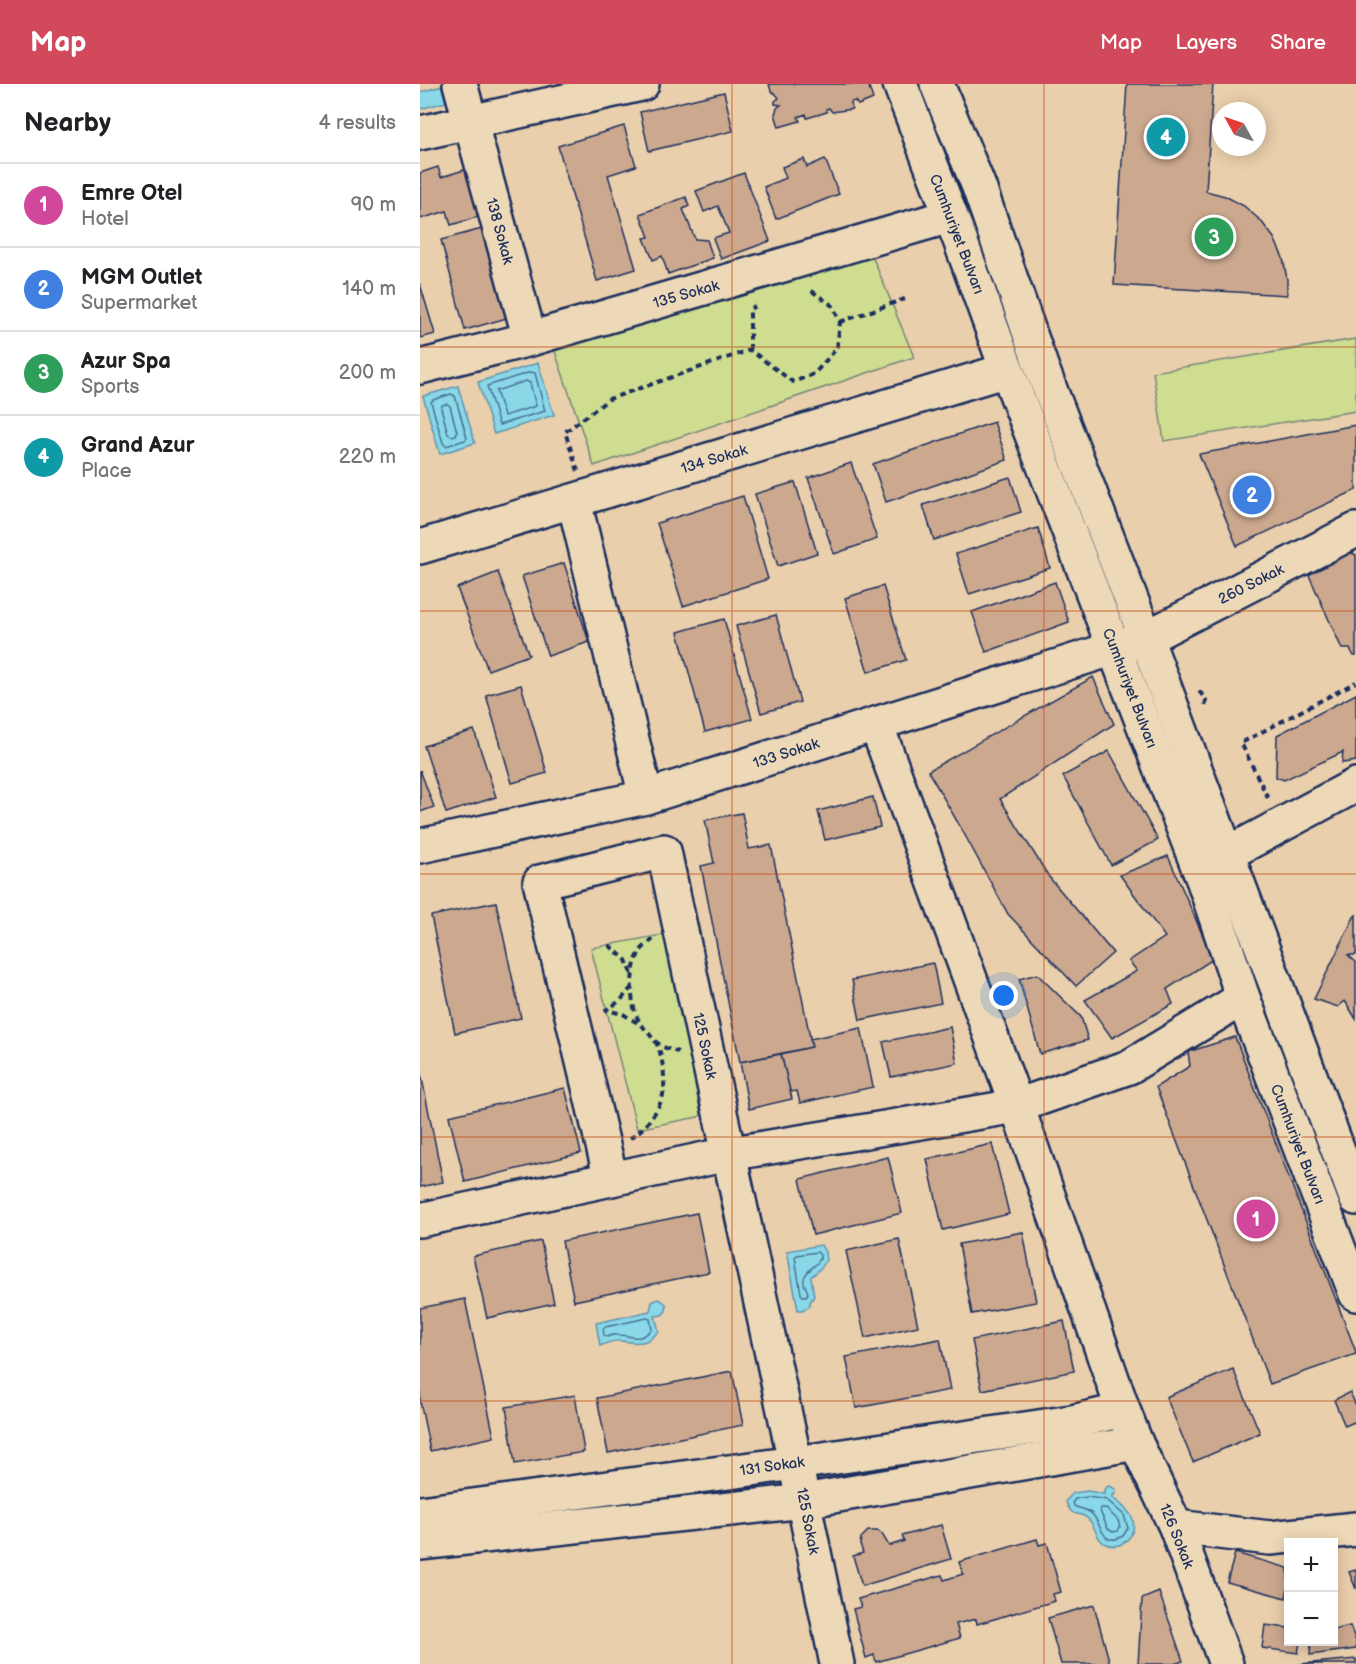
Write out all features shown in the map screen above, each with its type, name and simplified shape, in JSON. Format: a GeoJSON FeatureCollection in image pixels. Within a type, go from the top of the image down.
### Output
{"type":"FeatureCollection","features":[{"type":"Feature","properties":{"kind":"street","name":"138 Sokak"},"geometry":{"type":"LineString","coordinates":[[460,84],[530,339]]}},
{"type":"Feature","properties":{"kind":"street"},"geometry":{"type":"LineString","coordinates":[[420,133],[642,84]]}},
{"type":"Feature","properties":{"kind":"street","name":"Cumhuriyet Bulvarı"},"geometry":{"type":"LineString","coordinates":[[900,84],[1007,370],[1204,882],[1243,998],[1356,1294]]}},
{"type":"Feature","properties":{"kind":"street"},"geometry":{"type":"LineString","coordinates":[[937,84],[979,187],[1041,366],[1146,638],[1356,1198]]}},
{"type":"Feature","properties":{"kind":"street","name":"135 Sokak"},"geometry":{"type":"LineString","coordinates":[[420,367],[530,339],[950,216]]}},
{"type":"Feature","properties":{"kind":"street","name":"134 Sokak"},"geometry":{"type":"LineString","coordinates":[[420,547],[1007,370]]}},
{"type":"Feature","properties":{"kind":"street"},"geometry":{"type":"LineString","coordinates":[[581,499],[646,797]]}},
{"type":"Feature","properties":{"kind":"street","name":"260 Sokak"},"geometry":{"type":"LineString","coordinates":[[1146,638],[1356,530]]}},
{"type":"Feature","properties":{"kind":"street","name":"133 Sokak"},"geometry":{"type":"LineString","coordinates":[[420,846],[646,797],[1146,638]]}},
{"type":"Feature","properties":{"kind":"street","name":"126 Sokak"},"geometry":{"type":"LineString","coordinates":[[876,724],[1017,1106],[1123,1410],[1176,1527],[1226,1664]]}},
{"type":"Feature","properties":{"kind":"street"},"geometry":{"type":"LineString","coordinates":[[1227,854],[1356,785]]}},
{"type":"Feature","properties":{"kind":"street","name":"125 Sokak"},"geometry":{"type":"LineString","coordinates":[[611,1179],[540,882],[664,850],[837,1664]]}},
{"type":"Feature","properties":{"kind":"street"},"geometry":{"type":"LineString","coordinates":[[420,1220],[728,1154],[1017,1106],[1128,1067],[1243,998]]}},
{"type":"Feature","properties":{"kind":"street","name":"131 Sokak"},"geometry":{"type":"LineString","coordinates":[[420,1513],[796,1463],[1072,1422],[1123,1410]]}},
{"type":"Feature","properties":{"kind":"street"},"geometry":{"type":"LineString","coordinates":[[420,1543],[804,1501],[1136,1443]]}},
{"type":"Feature","properties":{"kind":"street"},"geometry":{"type":"LineString","coordinates":[[1176,1527],[1270,1538],[1356,1528]]}},
{"type":"Feature","properties":{"kind":"path"},"geometry":{"type":"LineString","coordinates":[[750,350],[793,382],[814,374],[837,348],[840,321],[833,306],[809,289],[800,290]]}},
{"type":"Feature","properties":{"kind":"path"},"geometry":{"type":"LineString","coordinates":[[840,321],[904,299]]}},
{"type":"Feature","properties":{"kind":"path"},"geometry":{"type":"LineString","coordinates":[[750,350],[750,309],[760,303]]}},
{"type":"Feature","properties":{"kind":"path"},"geometry":{"type":"LineString","coordinates":[[581,499],[565,432],[609,399],[750,350]]}},
{"type":"Feature","properties":{"kind":"path"},"geometry":{"type":"LineString","coordinates":[[1281,825],[1241,743],[1356,682]]}},
{"type":"Feature","properties":{"kind":"path"},"geometry":{"type":"LineString","coordinates":[[642,1128],[663,1095],[662,1064],[655,1041],[637,1016],[632,987],[640,952],[656,936]]}},
{"type":"Feature","properties":{"kind":"path"},"geometry":{"type":"LineString","coordinates":[[609,945],[626,960],[633,976]]}},
{"type":"Feature","properties":{"kind":"path"},"geometry":{"type":"LineString","coordinates":[[632,987],[620,1001],[606,1010],[623,1014],[644,1027]]}},
{"type":"Feature","properties":{"kind":"path"},"geometry":{"type":"LineString","coordinates":[[655,1041],[663,1047],[680,1053]]}},
{"type":"Feature","properties":{"kind":"green space"},"geometry":{"type":"Polygon","coordinates":[[[868,246],[914,357],[594,466],[552,343],[868,246]]]}},
{"type":"Feature","properties":{"kind":"green space"},"geometry":{"type":"Polygon","coordinates":[[[1356,339],[1356,411],[1164,441],[1153,372],[1356,339]]]}},
{"type":"Feature","properties":{"kind":"green space"},"geometry":{"type":"Polygon","coordinates":[[[667,934],[701,1115],[637,1129],[591,948],[667,934]]]}},
{"type":"Feature","properties":{"kind":"water"},"geometry":{"type":"Polygon","coordinates":[[[442,86],[446,102],[420,109],[420,92],[442,86]]]}},
{"type":"Feature","properties":{"kind":"water"},"geometry":{"type":"Polygon","coordinates":[[[538,363],[554,415],[494,434],[478,382],[538,363]]]}},
{"type":"Feature","properties":{"kind":"water"},"geometry":{"type":"Polygon","coordinates":[[[458,386],[475,443],[440,454],[423,396],[458,386]]]}},
{"type":"Feature","properties":{"kind":"water"},"geometry":{"type":"Polygon","coordinates":[[[821,1245],[826,1261],[811,1277],[814,1296],[810,1306],[798,1310],[787,1251],[821,1245]]]}},
{"type":"Feature","properties":{"kind":"water"},"geometry":{"type":"Polygon","coordinates":[[[658,1299],[666,1304],[666,1311],[662,1315],[655,1316],[659,1331],[654,1336],[640,1342],[617,1341],[600,1346],[596,1323],[650,1311],[652,1302],[658,1299]]]}},
{"type":"Feature","properties":{"kind":"water"},"geometry":{"type":"Polygon","coordinates":[[[1108,1486],[1116,1490],[1112,1497],[1128,1511],[1134,1523],[1131,1535],[1117,1546],[1101,1541],[1089,1520],[1073,1513],[1066,1501],[1073,1493],[1088,1491],[1104,1494],[1108,1486]]]}},
{"type":"Feature","properties":{"kind":"building"},"geometry":{"type":"Polygon","coordinates":[[[769,84],[868,84],[873,99],[858,105],[855,101],[851,102],[852,109],[832,112],[829,108],[826,109],[827,112],[807,118],[806,114],[798,117],[800,121],[779,127],[775,114],[781,105],[775,104],[779,98],[771,91],[769,84]]]}},
{"type":"Feature","properties":{"kind":"building"},"geometry":{"type":"Polygon","coordinates":[[[1127,84],[1213,84],[1206,191],[1225,196],[1244,206],[1261,221],[1274,238],[1283,258],[1287,295],[1114,285],[1127,84]]]}},
{"type":"Feature","properties":{"kind":"building"},"geometry":{"type":"Polygon","coordinates":[[[724,92],[733,131],[649,151],[640,112],[724,92]]]}},
{"type":"Feature","properties":{"kind":"building"},"geometry":{"type":"Polygon","coordinates":[[[624,126],[636,166],[608,175],[636,269],[597,281],[558,146],[624,126]]]}},
{"type":"Feature","properties":{"kind":"building"},"geometry":{"type":"Polygon","coordinates":[[[804,159],[807,167],[825,159],[839,194],[776,219],[764,187],[786,178],[782,167],[804,159]]]}},
{"type":"Feature","properties":{"kind":"building"},"geometry":{"type":"Polygon","coordinates":[[[438,167],[441,177],[474,167],[488,214],[451,225],[447,211],[420,219],[420,173],[438,167]]]}},
{"type":"Feature","properties":{"kind":"building"},"geometry":{"type":"Polygon","coordinates":[[[744,173],[770,241],[721,259],[713,238],[729,233],[718,206],[704,212],[696,191],[744,173]]]}},
{"type":"Feature","properties":{"kind":"building"},"geometry":{"type":"Polygon","coordinates":[[[686,197],[689,206],[683,209],[695,239],[707,240],[713,258],[668,274],[662,256],[653,260],[644,238],[649,237],[640,214],[686,197]]]}},
{"type":"Feature","properties":{"kind":"building"},"geometry":{"type":"Polygon","coordinates":[[[493,226],[517,315],[465,330],[441,240],[493,226]]]}},
{"type":"Feature","properties":{"kind":"building"},"geometry":{"type":"Polygon","coordinates":[[[420,284],[435,334],[420,338],[420,284]]]}},
{"type":"Feature","properties":{"kind":"building"},"geometry":{"type":"Polygon","coordinates":[[[994,422],[1007,460],[886,502],[873,464],[994,422]]]}},
{"type":"Feature","properties":{"kind":"building"},"geometry":{"type":"Polygon","coordinates":[[[1356,425],[1356,490],[1237,546],[1199,454],[1356,425]]]}},
{"type":"Feature","properties":{"kind":"building"},"geometry":{"type":"Polygon","coordinates":[[[851,463],[877,539],[834,554],[808,478],[851,463]]]}},
{"type":"Feature","properties":{"kind":"building"},"geometry":{"type":"Polygon","coordinates":[[[1010,477],[1021,512],[934,540],[923,505],[1010,477]]]}},
{"type":"Feature","properties":{"kind":"building"},"geometry":{"type":"Polygon","coordinates":[[[795,482],[817,553],[778,566],[755,494],[795,482]]]}},
{"type":"Feature","properties":{"kind":"building"},"geometry":{"type":"Polygon","coordinates":[[[743,496],[768,579],[683,606],[657,523],[743,496]]]}},
{"type":"Feature","properties":{"kind":"building"},"geometry":{"type":"Polygon","coordinates":[[[1038,528],[1050,568],[969,594],[956,554],[1038,528]]]}},
{"type":"Feature","properties":{"kind":"building"},"geometry":{"type":"Polygon","coordinates":[[[1342,548],[1356,555],[1356,656],[1350,649],[1342,649],[1308,573],[1329,556],[1331,562],[1342,555],[1342,548]]]}},
{"type":"Feature","properties":{"kind":"building"},"geometry":{"type":"Polygon","coordinates":[[[564,563],[589,642],[548,656],[522,576],[564,563]]]}},
{"type":"Feature","properties":{"kind":"building"},"geometry":{"type":"Polygon","coordinates":[[[498,572],[529,655],[488,670],[457,588],[498,572]]]}},
{"type":"Feature","properties":{"kind":"building"},"geometry":{"type":"Polygon","coordinates":[[[1055,582],[1069,622],[986,652],[972,612],[1055,582]]]}},
{"type":"Feature","properties":{"kind":"building"},"geometry":{"type":"Polygon","coordinates":[[[883,586],[906,660],[868,672],[845,598],[883,586]]]}},
{"type":"Feature","properties":{"kind":"building"},"geometry":{"type":"Polygon","coordinates":[[[776,615],[800,702],[761,713],[736,626],[776,615]]]}},
{"type":"Feature","properties":{"kind":"building"},"geometry":{"type":"Polygon","coordinates":[[[724,619],[752,719],[705,732],[678,632],[724,619]]]}},
{"type":"Feature","properties":{"kind":"building"},"geometry":{"type":"Polygon","coordinates":[[[1093,677],[1114,724],[1000,799],[1049,877],[1113,953],[1076,986],[1008,914],[928,771],[1093,677]]]}},
{"type":"Feature","properties":{"kind":"building"},"geometry":{"type":"Polygon","coordinates":[[[521,685],[547,773],[512,783],[486,695],[521,685]]]}},
{"type":"Feature","properties":{"kind":"building"},"geometry":{"type":"Polygon","coordinates":[[[1356,694],[1356,761],[1342,763],[1343,752],[1284,780],[1276,777],[1277,735],[1356,694]]]}},
{"type":"Feature","properties":{"kind":"building"},"geometry":{"type":"Polygon","coordinates":[[[474,730],[496,797],[446,813],[424,746],[474,730]]]}},
{"type":"Feature","properties":{"kind":"building"},"geometry":{"type":"Polygon","coordinates":[[[1109,751],[1158,840],[1111,865],[1063,776],[1109,751]]]}},
{"type":"Feature","properties":{"kind":"building"},"geometry":{"type":"Polygon","coordinates":[[[420,770],[434,807],[420,812],[420,770]]]}},
{"type":"Feature","properties":{"kind":"building"},"geometry":{"type":"Polygon","coordinates":[[[873,797],[880,827],[825,840],[818,811],[873,797]]]}},
{"type":"Feature","properties":{"kind":"building"},"geometry":{"type":"Polygon","coordinates":[[[742,813],[749,849],[771,845],[812,1047],[740,1062],[701,866],[714,863],[705,820],[742,813]]]}},
{"type":"Feature","properties":{"kind":"building"},"geometry":{"type":"Polygon","coordinates":[[[1168,856],[1213,959],[1167,989],[1173,1004],[1112,1038],[1085,1000],[1137,971],[1129,961],[1165,937],[1120,875],[1168,856]]]}},
{"type":"Feature","properties":{"kind":"building"},"geometry":{"type":"Polygon","coordinates":[[[496,902],[521,1018],[455,1033],[431,916],[496,902]]]}},
{"type":"Feature","properties":{"kind":"building"},"geometry":{"type":"Polygon","coordinates":[[[1356,915],[1356,955],[1348,955],[1356,962],[1356,1019],[1345,1001],[1338,1007],[1314,999],[1356,915]]]}},
{"type":"Feature","properties":{"kind":"building"},"geometry":{"type":"Polygon","coordinates":[[[933,963],[941,1003],[860,1020],[852,980],[933,963]]]}},
{"type":"Feature","properties":{"kind":"building"},"geometry":{"type":"Polygon","coordinates":[[[1037,974],[1081,1017],[1088,1040],[1040,1054],[1019,979],[1037,974]]]}},
{"type":"Feature","properties":{"kind":"building"},"geometry":{"type":"Polygon","coordinates":[[[950,1027],[957,1063],[891,1077],[883,1042],[950,1027]]]}},
{"type":"Feature","properties":{"kind":"building"},"geometry":{"type":"Polygon","coordinates":[[[861,1028],[873,1087],[800,1103],[797,1091],[790,1092],[781,1054],[812,1047],[810,1039],[861,1028]]]}},
{"type":"Feature","properties":{"kind":"building"},"geometry":{"type":"Polygon","coordinates":[[[1235,1037],[1356,1352],[1356,1354],[1270,1384],[1156,1087],[1190,1066],[1188,1052],[1235,1037]]]}},
{"type":"Feature","properties":{"kind":"building"},"geometry":{"type":"Polygon","coordinates":[[[781,1054],[792,1099],[749,1109],[740,1062],[781,1054]]]}},
{"type":"Feature","properties":{"kind":"building"},"geometry":{"type":"Polygon","coordinates":[[[420,1069],[443,1182],[420,1187],[420,1069]]]}},
{"type":"Feature","properties":{"kind":"building"},"geometry":{"type":"Polygon","coordinates":[[[565,1088],[581,1153],[465,1182],[449,1116],[565,1088]]]}},
{"type":"Feature","properties":{"kind":"building"},"geometry":{"type":"Polygon","coordinates":[[[992,1144],[1009,1214],[943,1230],[927,1159],[992,1144]]]}},
{"type":"Feature","properties":{"kind":"building"},"geometry":{"type":"Polygon","coordinates":[[[888,1157],[902,1213],[813,1235],[800,1179],[888,1157]]]}},
{"type":"Feature","properties":{"kind":"building"},"geometry":{"type":"Polygon","coordinates":[[[697,1213],[709,1272],[574,1301],[562,1241],[697,1213]]]}},
{"type":"Feature","properties":{"kind":"building"},"geometry":{"type":"Polygon","coordinates":[[[1023,1232],[1036,1302],[972,1314],[959,1244],[1023,1232]]]}},
{"type":"Feature","properties":{"kind":"building"},"geometry":{"type":"Polygon","coordinates":[[[899,1239],[918,1326],[865,1338],[846,1251],[899,1239]]]}},
{"type":"Feature","properties":{"kind":"building"},"geometry":{"type":"Polygon","coordinates":[[[541,1241],[554,1303],[487,1318],[473,1256],[541,1241]]]}},
{"type":"Feature","properties":{"kind":"building"},"geometry":{"type":"Polygon","coordinates":[[[465,1299],[494,1437],[430,1451],[420,1401],[420,1308],[465,1299]]]}},
{"type":"Feature","properties":{"kind":"building"},"geometry":{"type":"Polygon","coordinates":[[[1064,1321],[1074,1371],[982,1390],[972,1340],[1064,1321]]]}},
{"type":"Feature","properties":{"kind":"building"},"geometry":{"type":"Polygon","coordinates":[[[940,1339],[950,1390],[856,1408],[846,1357],[940,1339]]]}},
{"type":"Feature","properties":{"kind":"building"},"geometry":{"type":"Polygon","coordinates":[[[1233,1369],[1260,1433],[1193,1462],[1166,1397],[1233,1369]]]}},
{"type":"Feature","properties":{"kind":"building"},"geometry":{"type":"Polygon","coordinates":[[[732,1371],[743,1425],[608,1453],[597,1398],[732,1371]]]}},
{"type":"Feature","properties":{"kind":"building"},"geometry":{"type":"Polygon","coordinates":[[[1350,1392],[1356,1406],[1356,1426],[1354,1422],[1345,1426],[1334,1400],[1350,1392]]]}},
{"type":"Feature","properties":{"kind":"building"},"geometry":{"type":"Polygon","coordinates":[[[575,1395],[584,1452],[515,1464],[506,1407],[575,1395]]]}},
{"type":"Feature","properties":{"kind":"building"},"geometry":{"type":"Polygon","coordinates":[[[941,1525],[951,1559],[862,1586],[853,1556],[863,1553],[861,1538],[868,1531],[878,1531],[889,1546],[904,1541],[902,1536],[941,1525]]]}},
{"type":"Feature","properties":{"kind":"building"},"geometry":{"type":"Polygon","coordinates":[[[1037,1539],[1039,1545],[1047,1543],[1061,1592],[1053,1594],[1055,1601],[977,1624],[976,1619],[956,1624],[960,1638],[876,1662],[874,1655],[866,1658],[853,1609],[861,1607],[858,1599],[942,1575],[944,1580],[963,1574],[959,1562],[1037,1539]]]}},
{"type":"Feature","properties":{"kind":"building"},"geometry":{"type":"Polygon","coordinates":[[[1235,1553],[1284,1567],[1284,1597],[1227,1582],[1235,1553]]]}},
{"type":"Feature","properties":{"kind":"building"},"geometry":{"type":"Polygon","coordinates":[[[1356,1570],[1356,1589],[1349,1572],[1356,1570]]]}},
{"type":"Feature","properties":{"kind":"building"},"geometry":{"type":"Polygon","coordinates":[[[1159,1592],[1183,1661],[1174,1664],[1138,1664],[1142,1599],[1159,1592]]]}},
{"type":"Feature","properties":{"kind":"building"},"geometry":{"type":"Polygon","coordinates":[[[1094,1605],[1110,1664],[1061,1664],[1048,1618],[1094,1605]]]}},
{"type":"Feature","properties":{"kind":"building"},"geometry":{"type":"Polygon","coordinates":[[[1265,1625],[1284,1627],[1284,1646],[1299,1646],[1298,1653],[1262,1648],[1265,1625]]]}},
{"type":"Feature","properties":{"kind":"building"},"geometry":{"type":"Polygon","coordinates":[[[1350,1626],[1356,1641],[1356,1649],[1310,1655],[1311,1646],[1338,1646],[1338,1629],[1350,1626]]]}},
{"type":"Feature","properties":{"kind":"building"},"geometry":{"type":"Polygon","coordinates":[[[1356,1659],[1356,1664],[1300,1664],[1356,1659]]]}},
{"type":"Feature","properties":{"kind":"place","name":"Grand Azur"},"geometry":{"type":"Point","coordinates":[1166,137]}},
{"type":"Feature","properties":{"kind":"place","name":"Azur Spa"},"geometry":{"type":"Point","coordinates":[1214,237]}},
{"type":"Feature","properties":{"kind":"place","name":"MGM Outlet"},"geometry":{"type":"Point","coordinates":[1252,495]}},
{"type":"Feature","properties":{"kind":"place","name":"Emre Otel"},"geometry":{"type":"Point","coordinates":[1256,1219]}}]}
